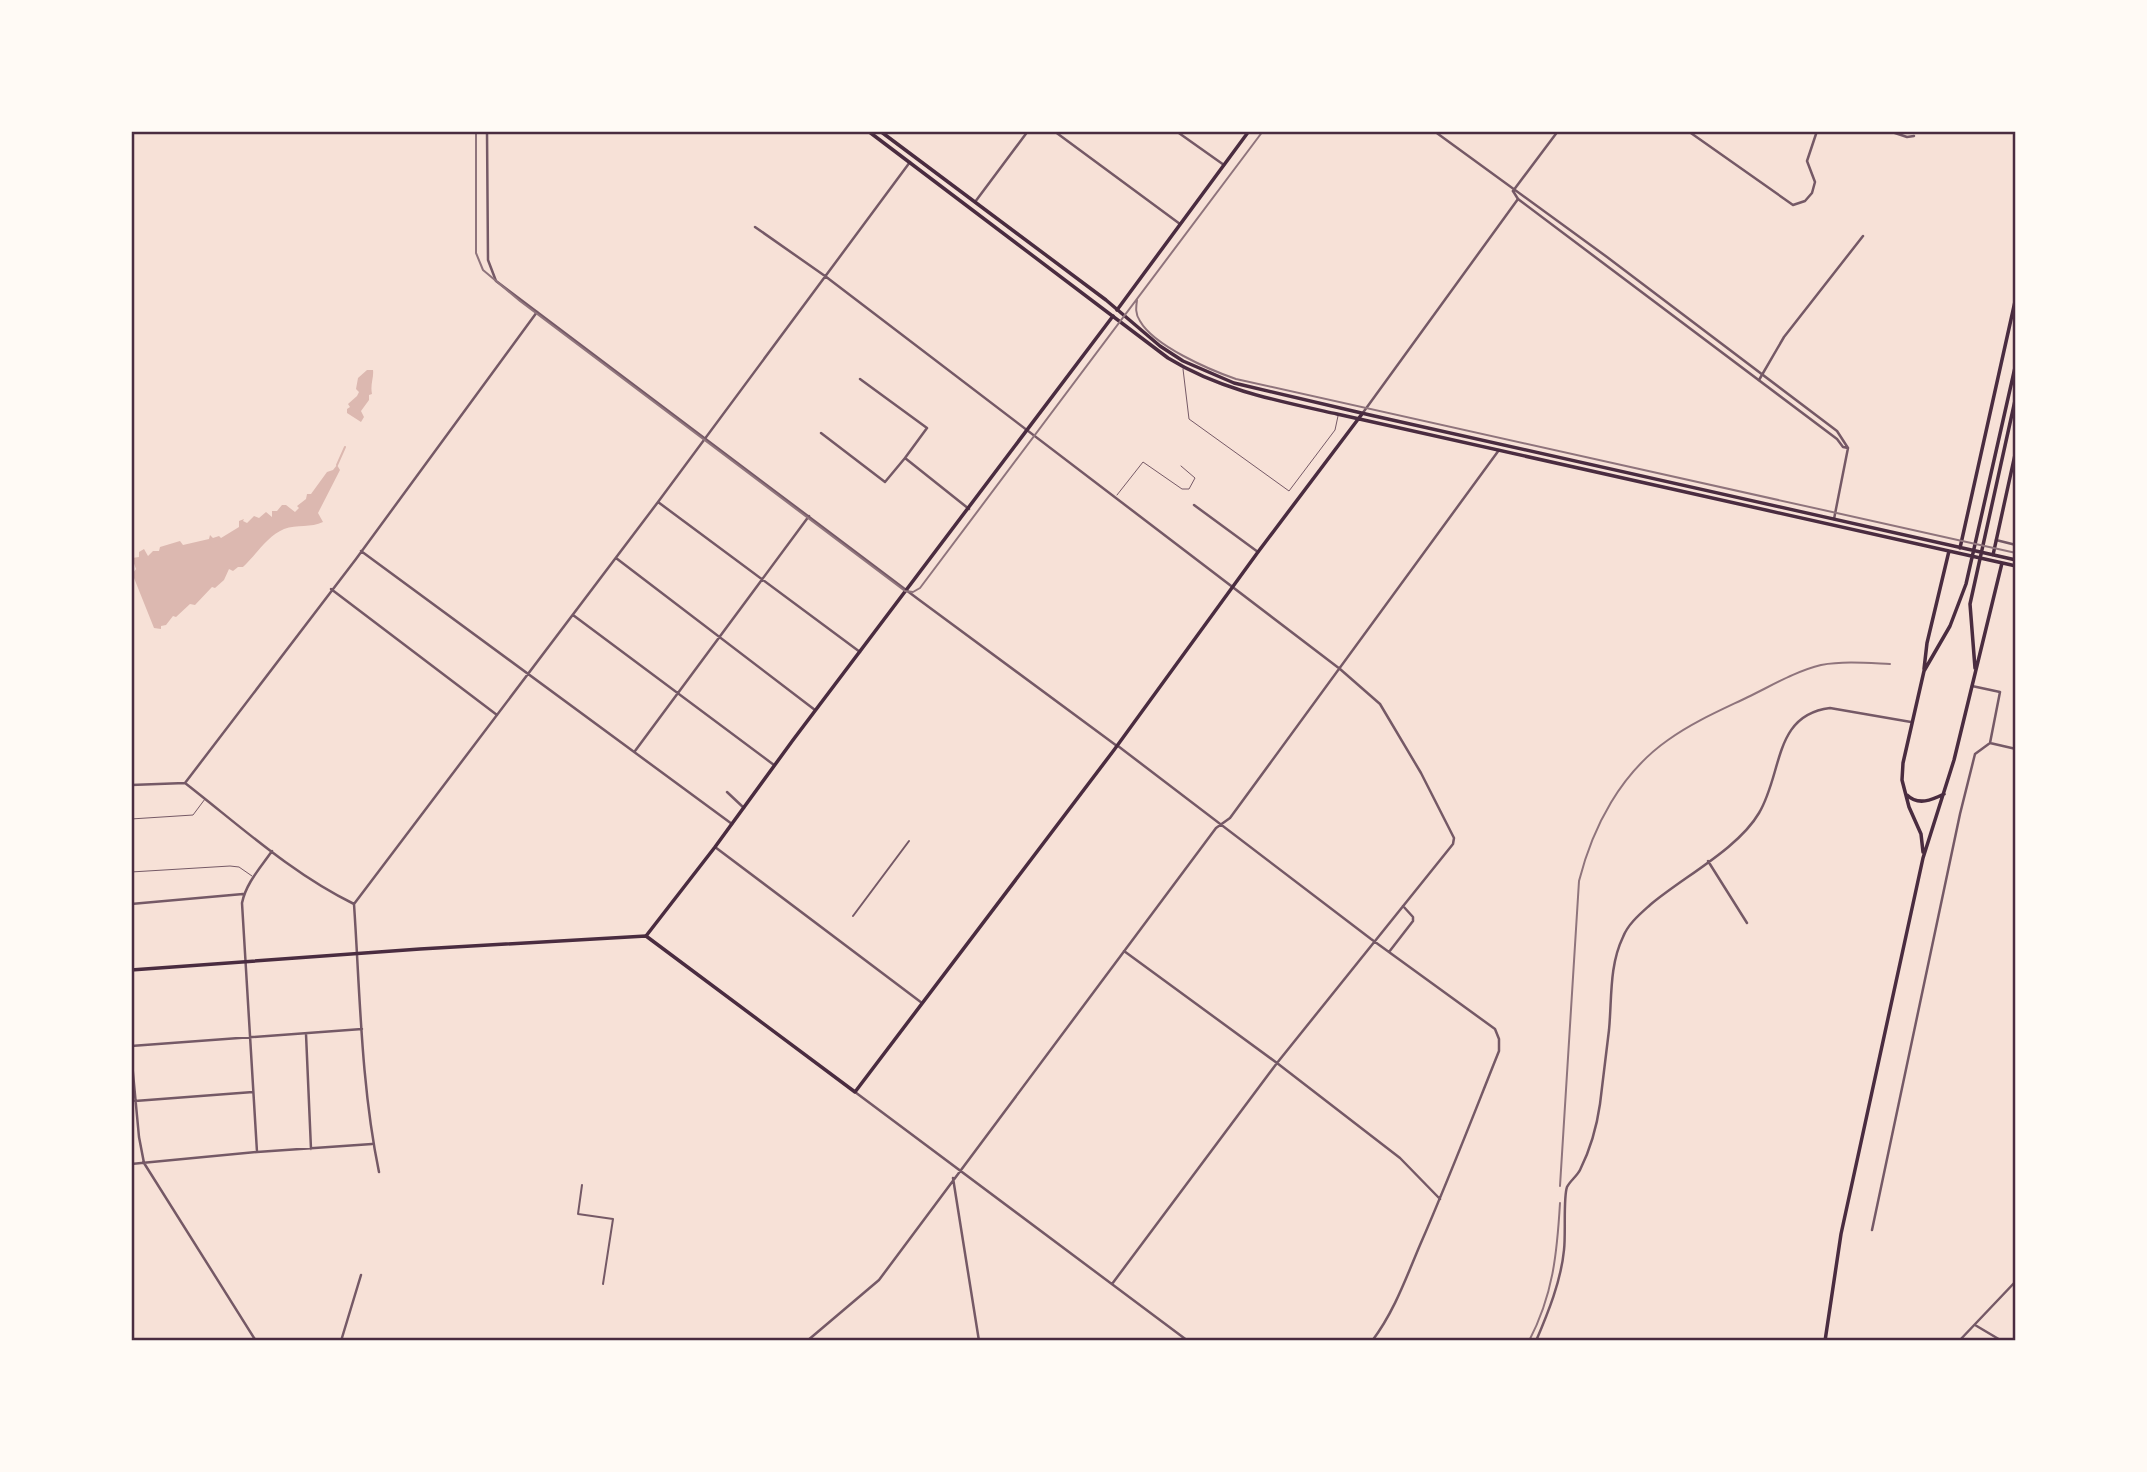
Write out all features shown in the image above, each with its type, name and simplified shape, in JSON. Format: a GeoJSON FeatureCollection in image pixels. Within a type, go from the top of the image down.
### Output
{"type":"FeatureCollection","features":[{"type":"Feature","properties":{"kind":"main road"},"geometry":{"type":"LineString","coordinates":[[868,131],[1182,366],[1230,388],[1499,450],[2016,560]]}},
{"type":"Feature","properties":{"kind":"main road"},"geometry":{"type":"LineString","coordinates":[[880,131],[1117,310],[1160,346],[1206,372],[1261,390],[2016,566]]}},
{"type":"Feature","properties":{"kind":"main road"},"geometry":{"type":"LineString","coordinates":[[646,936],[969,509],[1249,131]]}},
{"type":"Feature","properties":{"kind":"main road"},"geometry":{"type":"LineString","coordinates":[[910,162],[914,156]]}},
{"type":"Feature","properties":{"kind":"main road"},"geometry":{"type":"LineString","coordinates":[[1963,548],[2016,297]]}},
{"type":"Feature","properties":{"kind":"main road"},"geometry":{"type":"LineString","coordinates":[[1924,671],[1960,603],[2016,363]]}},
{"type":"Feature","properties":{"kind":"main road"},"geometry":{"type":"LineString","coordinates":[[1976,670],[1970,604],[2016,396]]}},
{"type":"Feature","properties":{"kind":"main road"},"geometry":{"type":"LineString","coordinates":[[131,970],[646,936],[855,1092],[1117,746],[1362,414]]}},
{"type":"Feature","properties":{"kind":"main road"},"geometry":{"type":"LineString","coordinates":[[1990,554],[1996,540],[2016,450]]}},
{"type":"Feature","properties":{"kind":"main road"},"geometry":{"type":"LineString","coordinates":[[1923,858],[1921,834],[1902,780],[1903,764],[1924,671],[1927,643],[1950,551]]}},
{"type":"Feature","properties":{"kind":"main road"},"geometry":{"type":"LineString","coordinates":[[1825,1341],[1841,1234],[1923,858],[1944,794],[2002,563]]}},
{"type":"Feature","properties":{"kind":"main road"},"geometry":{"type":"LineString","coordinates":[[1905,793],[1913,800],[1920,801],[1944,794]]}},
{"type":"Feature","properties":{"kind":"street"},"geometry":{"type":"LineString","coordinates":[[486,131],[488,260],[496,281],[1374,942],[1494,1027],[1499,1039],[1499,1051],[1394,1306],[1372,1341]]}},
{"type":"Feature","properties":{"kind":"street"},"geometry":{"type":"LineString","coordinates":[[975,202],[1028,131]]}},
{"type":"Feature","properties":{"kind":"street"},"geometry":{"type":"LineString","coordinates":[[1054,131],[1180,224]]}},
{"type":"Feature","properties":{"kind":"street"},"geometry":{"type":"LineString","coordinates":[[1176,131],[1224,165]]}},
{"type":"Feature","properties":{"kind":"street"},"geometry":{"type":"LineString","coordinates":[[1434,131],[1607,257],[1841,436],[1848,448],[1833,522]]}},
{"type":"Feature","properties":{"kind":"street"},"geometry":{"type":"LineString","coordinates":[[1513,191],[1558,131]]}},
{"type":"Feature","properties":{"kind":"street"},"geometry":{"type":"LineString","coordinates":[[1688,131],[1793,205],[1805,201],[1812,193],[1815,182],[1808,161],[1817,131]]}},
{"type":"Feature","properties":{"kind":"street"},"geometry":{"type":"LineString","coordinates":[[1889,131],[1907,137],[1914,136]]}},
{"type":"Feature","properties":{"kind":"street"},"geometry":{"type":"LineString","coordinates":[[379,1172],[373,1144],[362,1029],[354,905],[529,675],[910,162]]}},
{"type":"Feature","properties":{"kind":"street"},"geometry":{"type":"LineString","coordinates":[[1513,191],[1518,199],[1837,439],[1843,447],[1848,448]]}},
{"type":"Feature","properties":{"kind":"street"},"geometry":{"type":"LineString","coordinates":[[1362,414],[1518,199]]}},
{"type":"Feature","properties":{"kind":"street"},"geometry":{"type":"LineString","coordinates":[[755,227],[825,276],[1340,669],[1380,704],[1452,832],[1454,844],[1277,1063],[1112,1284]]}},
{"type":"Feature","properties":{"kind":"street"},"geometry":{"type":"LineString","coordinates":[[1759,380],[1784,337],[1863,236]]}},
{"type":"Feature","properties":{"kind":"street"},"geometry":{"type":"LineString","coordinates":[[185,783],[537,312]]}},
{"type":"Feature","properties":{"kind":"street"},"geometry":{"type":"LineString","coordinates":[[821,433],[885,482],[927,428],[860,379]]}},
{"type":"Feature","properties":{"kind":"street"},"geometry":{"type":"LineString","coordinates":[[1837,439],[1841,436]]}},
{"type":"Feature","properties":{"kind":"street"},"geometry":{"type":"LineString","coordinates":[[807,1341],[878,1280],[1124,951],[1221,825],[1230,818],[1499,450]]}},
{"type":"Feature","properties":{"kind":"street"},"geometry":{"type":"LineString","coordinates":[[905,458],[969,509]]}},
{"type":"Feature","properties":{"kind":"street"},"geometry":{"type":"LineString","coordinates":[[658,502],[860,652]]}},
{"type":"Feature","properties":{"kind":"street"},"geometry":{"type":"LineString","coordinates":[[1194,505],[1258,552]]}},
{"type":"Feature","properties":{"kind":"street"},"geometry":{"type":"LineString","coordinates":[[635,751],[809,517]]}},
{"type":"Feature","properties":{"kind":"street"},"geometry":{"type":"LineString","coordinates":[[1996,540],[2016,545]]}},
{"type":"Feature","properties":{"kind":"street"},"geometry":{"type":"LineString","coordinates":[[361,551],[732,824]]}},
{"type":"Feature","properties":{"kind":"street"},"geometry":{"type":"LineString","coordinates":[[616,558],[816,710]]}},
{"type":"Feature","properties":{"kind":"street"},"geometry":{"type":"LineString","coordinates":[[331,589],[497,715]]}},
{"type":"Feature","properties":{"kind":"street"},"geometry":{"type":"LineString","coordinates":[[573,615],[774,765]]}},
{"type":"Feature","properties":{"kind":"street"},"geometry":{"type":"LineString","coordinates":[[1872,1230],[1960,814],[1975,754],[1990,743],[2000,692],[1972,686]]}},
{"type":"Feature","properties":{"kind":"street"},"geometry":{"type":"LineString","coordinates":[[1537,1340],[1551,1304],[1563,1258],[1567,1186],[1581,1167],[1599,1112],[1609,1033],[1613,965],[1623,935],[1638,916],[1748,829],[1758,815],[1774,780],[1788,732],[1802,716],[1818,709],[1830,708],[1911,722]]}},
{"type":"Feature","properties":{"kind":"street"},"geometry":{"type":"LineString","coordinates":[[1990,743],[2016,749]]}},
{"type":"Feature","properties":{"kind":"street"},"geometry":{"type":"LineString","coordinates":[[131,785],[185,783],[272,851],[337,897],[354,905]]}},
{"type":"Feature","properties":{"kind":"street"},"geometry":{"type":"LineString","coordinates":[[727,792],[744,808]]}},
{"type":"Feature","properties":{"kind":"street"},"geometry":{"type":"LineString","coordinates":[[853,916],[909,841]]}},
{"type":"Feature","properties":{"kind":"street"},"geometry":{"type":"LineString","coordinates":[[715,847],[923,1004]]}},
{"type":"Feature","properties":{"kind":"street"},"geometry":{"type":"LineString","coordinates":[[257,1152],[244,894],[272,851]]}},
{"type":"Feature","properties":{"kind":"street"},"geometry":{"type":"LineString","coordinates":[[1708,861],[1747,923]]}},
{"type":"Feature","properties":{"kind":"street"},"geometry":{"type":"LineString","coordinates":[[131,904],[244,894]]}},
{"type":"Feature","properties":{"kind":"street"},"geometry":{"type":"LineString","coordinates":[[1389,952],[1413,921],[1413,917],[1403,906]]}},
{"type":"Feature","properties":{"kind":"street"},"geometry":{"type":"LineString","coordinates":[[1124,951],[1401,1158],[1440,1199]]}},
{"type":"Feature","properties":{"kind":"street"},"geometry":{"type":"LineString","coordinates":[[131,1046],[362,1029]]}},
{"type":"Feature","properties":{"kind":"street"},"geometry":{"type":"LineString","coordinates":[[306,1034],[311,1149]]}},
{"type":"Feature","properties":{"kind":"street"},"geometry":{"type":"LineString","coordinates":[[131,1052],[144,1163],[256,1341]]}},
{"type":"Feature","properties":{"kind":"street"},"geometry":{"type":"LineString","coordinates":[[135,1101],[253,1092]]}},
{"type":"Feature","properties":{"kind":"street"},"geometry":{"type":"LineString","coordinates":[[855,1092],[1188,1341]]}},
{"type":"Feature","properties":{"kind":"street"},"geometry":{"type":"LineString","coordinates":[[131,1164],[373,1144]]}},
{"type":"Feature","properties":{"kind":"street"},"geometry":{"type":"LineString","coordinates":[[953,1178],[979,1341]]}},
{"type":"Feature","properties":{"kind":"street"},"geometry":{"type":"LineString","coordinates":[[582,1185],[578,1214],[612,1219],[603,1284]]}},
{"type":"Feature","properties":{"kind":"street"},"geometry":{"type":"LineString","coordinates":[[341,1341],[360,1275]]}},
{"type":"Feature","properties":{"kind":"street"},"geometry":{"type":"LineString","coordinates":[[1959,1341],[2016,1281]]}},
{"type":"Feature","properties":{"kind":"street"},"geometry":{"type":"LineString","coordinates":[[1975,1325],[2002,1341]]}},
{"type":"Feature","properties":{"kind":"lane"},"geometry":{"type":"LineString","coordinates":[[1182,366],[1189,419],[1289,491],[1335,430],[1337,414]]}},
{"type":"Feature","properties":{"kind":"lane"},"geometry":{"type":"LineString","coordinates":[[1116,497],[1143,462],[1186,491],[1195,482],[1195,478],[1181,466]]}},
{"type":"Feature","properties":{"kind":"lane"},"geometry":{"type":"LineString","coordinates":[[131,819],[193,815],[205,799]]}},
{"type":"Feature","properties":{"kind":"lane"},"geometry":{"type":"LineString","coordinates":[[131,872],[230,866],[239,867],[253,877]]}},
{"type":"Feature","properties":{"kind":"shaded area"},"geometry":{"type":"Polygon","coordinates":[[[367,370],[373,370],[372,394],[361,411],[364,417],[361,422],[347,413],[347,409],[359,392],[356,389],[358,378],[367,370]]]}},
{"type":"Feature","properties":{"kind":"shaded area"},"geometry":{"type":"Polygon","coordinates":[[[337,465],[340,470],[318,513],[323,522],[278,532],[243,567],[233,571],[229,569],[224,580],[215,588],[212,587],[195,605],[190,604],[176,617],[173,616],[161,629],[154,628],[134,578],[136,569],[132,558],[139,557],[139,552],[144,549],[148,556],[153,551],[159,551],[160,547],[180,541],[183,545],[209,539],[210,535],[213,538],[221,538],[239,527],[239,521],[244,519],[247,523],[254,516],[259,518],[266,512],[272,517],[272,511],[277,511],[282,505],[295,512],[307,494],[311,494],[327,472],[337,465]]]}},
{"type":"Feature","properties":{"kind":"waterway"},"geometry":{"type":"LineString","coordinates":[[337,465],[345,447]]}},
{"type":"Feature","properties":{"kind":"tram line"},"geometry":{"type":"LineString","coordinates":[[476,131],[476,253],[483,270],[520,301],[905,591],[913,592],[920,588],[1263,131]]}},
{"type":"Feature","properties":{"kind":"tram line"},"geometry":{"type":"LineString","coordinates":[[1137,300],[1138,318],[1157,339],[1198,363],[1236,379],[2016,553]]}},
{"type":"Feature","properties":{"kind":"railway"},"geometry":{"type":"LineString","coordinates":[[1560,1186],[1579,881],[1592,840],[1611,802],[1636,768],[1651,753],[1717,712],[1793,675],[1821,665],[1890,664]]}},
{"type":"Feature","properties":{"kind":"railway"},"geometry":{"type":"LineString","coordinates":[[1529,1341],[1549,1291],[1560,1203]]}}]}
